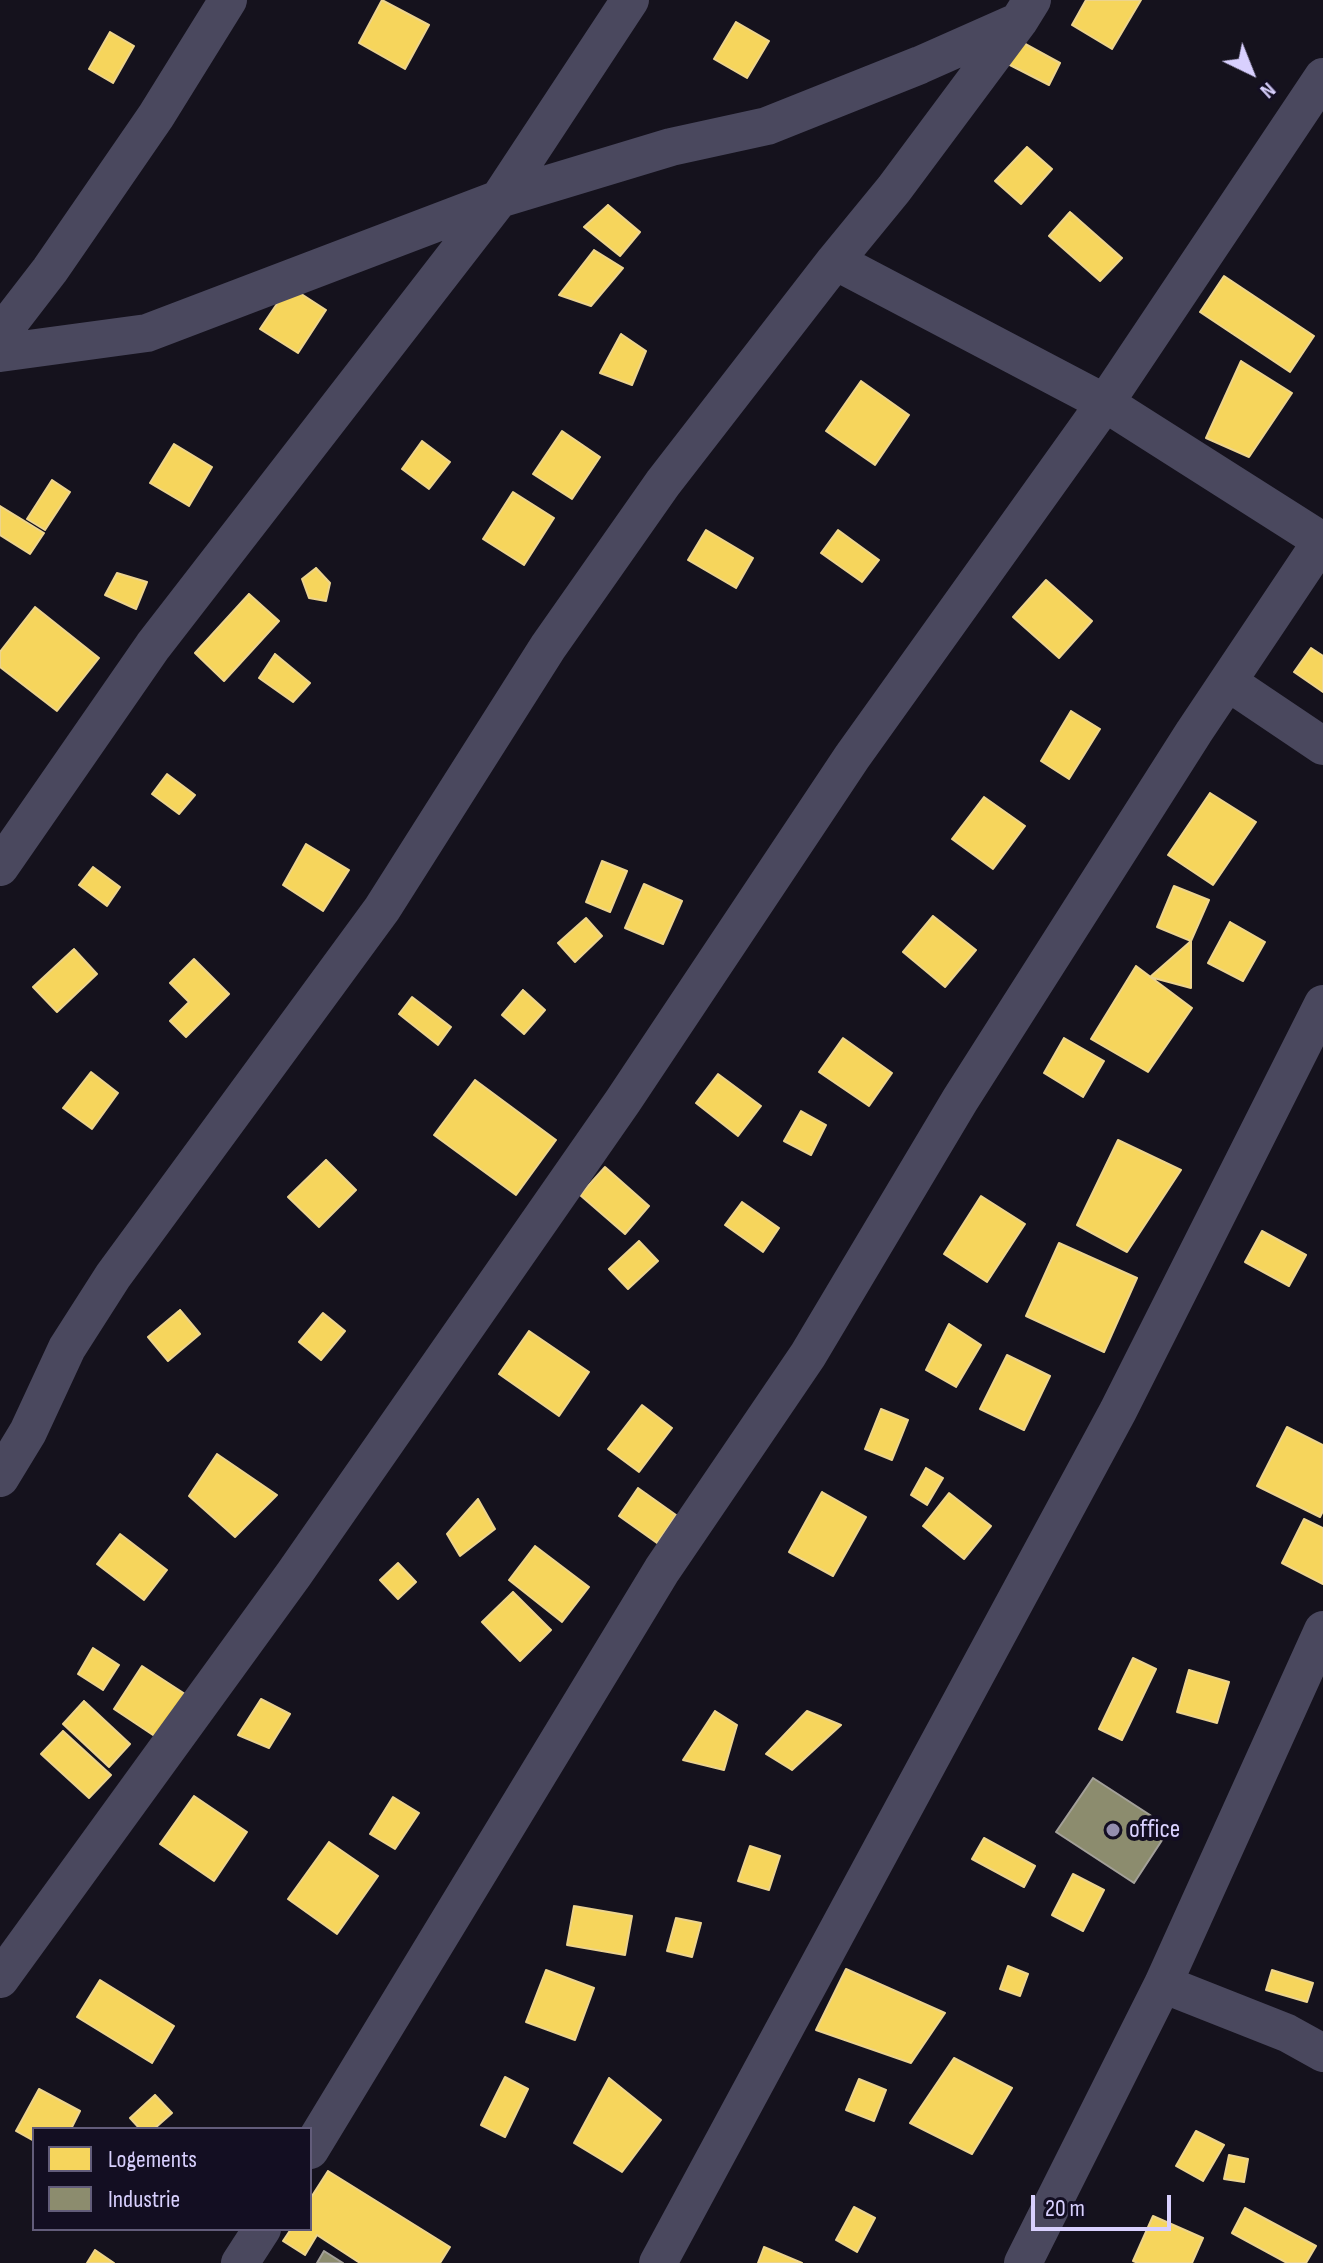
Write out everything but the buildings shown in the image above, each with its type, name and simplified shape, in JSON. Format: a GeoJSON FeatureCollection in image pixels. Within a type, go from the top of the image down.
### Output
{"type":"FeatureCollection","features":[{"type":"Feature","properties":{"kind":"street"},"geometry":{"type":"LineString","coordinates":[[0,335],[50,270],[156,116],[228,0]]}},
{"type":"Feature","properties":{"kind":"street"},"geometry":{"type":"LineString","coordinates":[[0,867],[153,646],[499,199],[630,0]]}},
{"type":"Feature","properties":{"kind":"street"},"geometry":{"type":"LineString","coordinates":[[0,353],[147,333],[499,199],[671,147],[767,126],[920,65],[1025,10]]}},
{"type":"Feature","properties":{"kind":"street"},"geometry":{"type":"LineString","coordinates":[[0,1478],[28,1432],[67,1348],[113,1276],[382,909],[548,647],[654,496],[894,189],[1025,10]]}},
{"type":"Feature","properties":{"kind":"street"},"geometry":{"type":"LineString","coordinates":[[0,1979],[294,1574],[623,1101],[852,757],[1105,403],[1323,77]]}},
{"type":"Feature","properties":{"kind":"street"},"geometry":{"type":"LineString","coordinates":[[312,2147],[654,1583],[808,1355],[960,1100],[1322,540],[1105,403],[835,261]]}},
{"type":"Feature","properties":{"kind":"street"},"geometry":{"type":"LineString","coordinates":[[1228,682],[1323,746]]}},
{"type":"Feature","properties":{"kind":"street"},"geometry":{"type":"LineString","coordinates":[[658,2263],[1111,1425],[1323,1004]]}},
{"type":"Feature","properties":{"kind":"street"},"geometry":{"type":"LineString","coordinates":[[1023,2263],[1163,1984],[1323,1630]]}},
{"type":"Feature","properties":{"kind":"street"},"geometry":{"type":"LineString","coordinates":[[1163,1984],[1287,2033],[1323,2053]]}},
{"type":"Feature","properties":{"kind":"street"},"geometry":{"type":"LineString","coordinates":[[240,2263],[261,2231]]}},
{"type":"Feature","properties":{"kind":"place","name":"office"},"geometry":{"type":"Point","coordinates":[1113,1830]}}]}
